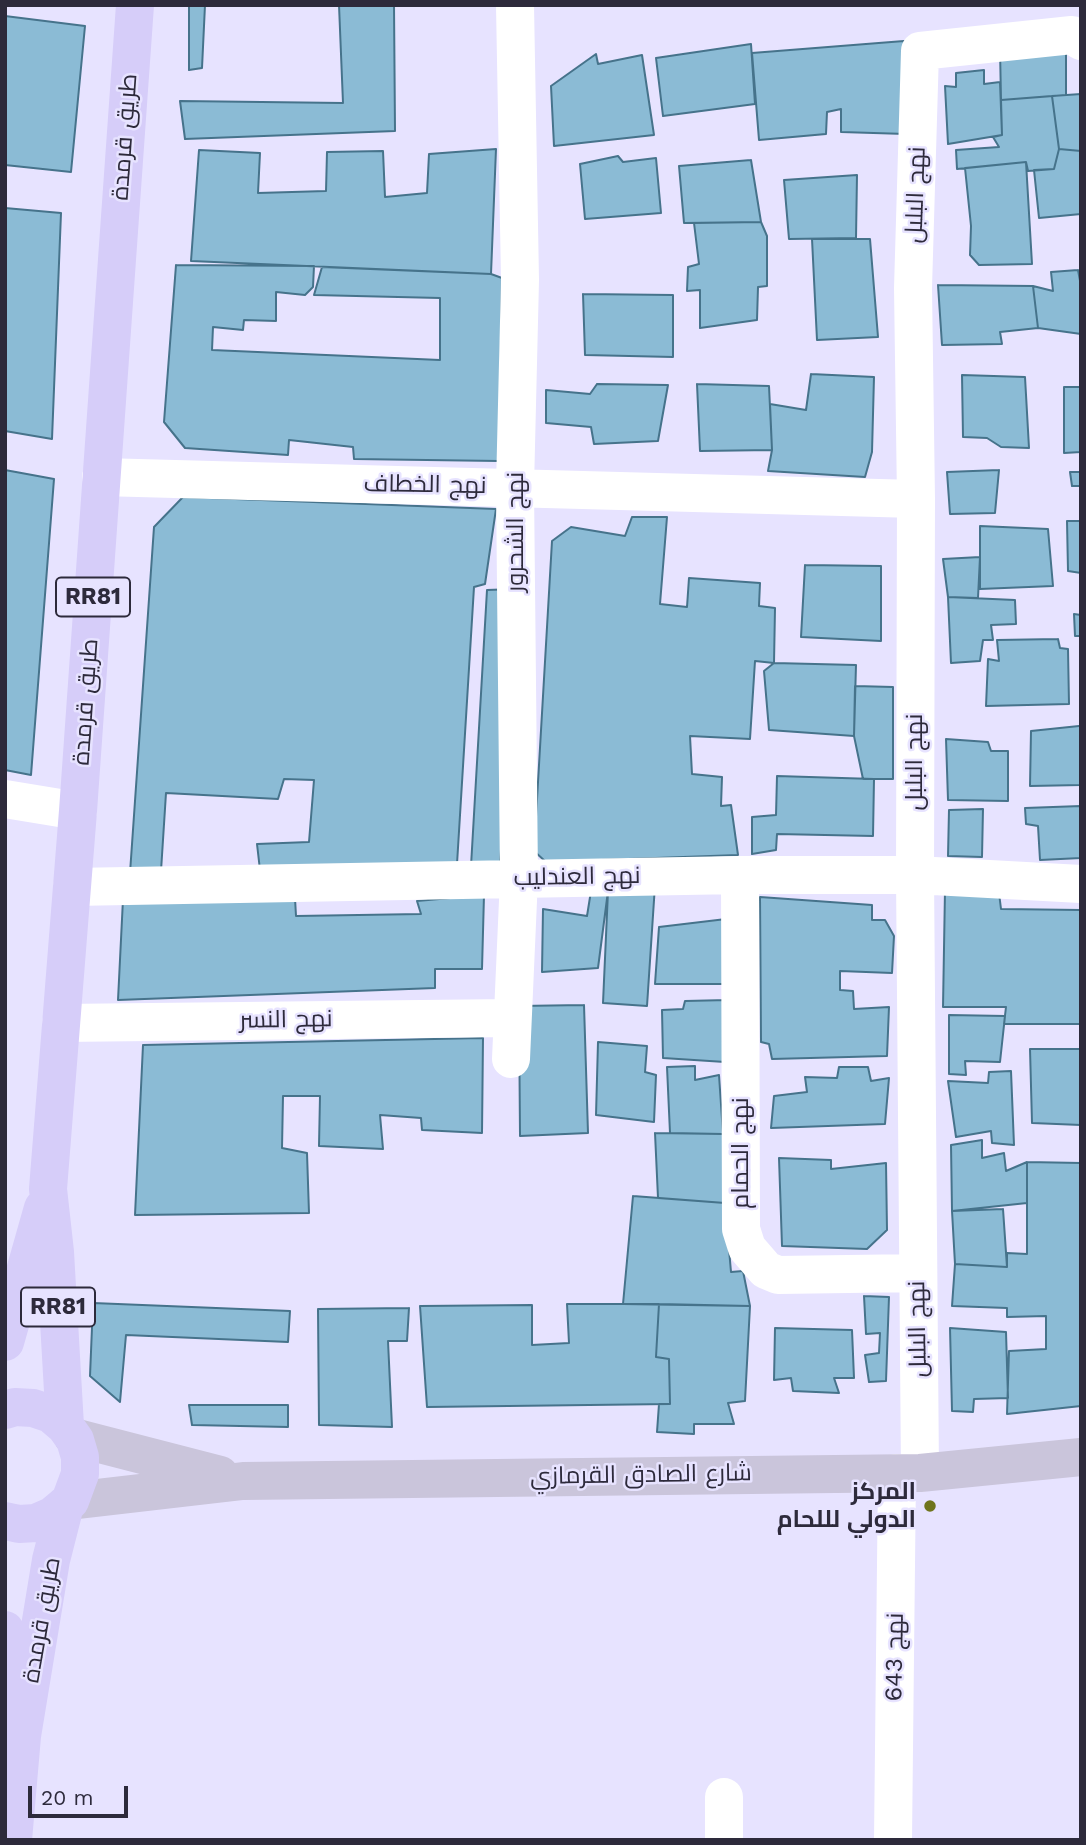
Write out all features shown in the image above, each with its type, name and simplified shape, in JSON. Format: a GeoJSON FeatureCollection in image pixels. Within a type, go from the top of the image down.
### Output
{"type":"FeatureCollection","features":[{"type":"Feature","properties":{"kind":"main road","name":"طريق قرمدة"},"geometry":{"type":"LineString","coordinates":[[69,1431],[48,1189],[78,811],[131,6]]}},
{"type":"Feature","properties":{"kind":"main road","name":"طريق قرمدة"},"geometry":{"type":"LineString","coordinates":[[5,1342],[48,1189]]}},
{"type":"Feature","properties":{"kind":"main road"},"geometry":{"type":"LineString","coordinates":[[5,1410],[15,1407],[33,1408],[51,1414],[69,1431]]}},
{"type":"Feature","properties":{"kind":"main road","name":"شارع الصادق القرمازي"},"geometry":{"type":"LineString","coordinates":[[69,1431],[243,1481]]}},
{"type":"Feature","properties":{"kind":"main road","name":"RR81"},"geometry":{"type":"LineString","coordinates":[[68,1503],[80,1474],[80,1457],[69,1431]]}},
{"type":"Feature","properties":{"kind":"main road","name":"شارع الصادق القرمازي"},"geometry":{"type":"LineString","coordinates":[[68,1503],[243,1481],[909,1473],[1081,1457]]}},
{"type":"Feature","properties":{"kind":"main road","name":"طريق قرمدة"},"geometry":{"type":"LineString","coordinates":[[13,1840],[22,1736],[51,1560],[68,1503]]}},
{"type":"Feature","properties":{"kind":"main road"},"geometry":{"type":"LineString","coordinates":[[5,1521],[36,1523],[52,1516],[68,1503]]}},
{"type":"Feature","properties":{"kind":"main road","name":"طريق قرمدة"},"geometry":{"type":"LineString","coordinates":[[5,1630],[22,1736]]}},
{"type":"Feature","properties":{"kind":"street","name":"نهج الشحرور"},"geometry":{"type":"LineString","coordinates":[[511,1059],[519,878],[515,487],[520,280],[515,5]]}},
{"type":"Feature","properties":{"kind":"street","name":"نهج البلبل"},"geometry":{"type":"LineString","coordinates":[[909,1473],[918,1273],[913,288],[920,51],[1072,34],[1081,41]]}},
{"type":"Feature","properties":{"kind":"street","name":"نهج الخطاف"},"geometry":{"type":"LineString","coordinates":[[101,477],[916,499]]}},
{"type":"Feature","properties":{"kind":"street"},"geometry":{"type":"LineString","coordinates":[[5,799],[78,811]]}},
{"type":"Feature","properties":{"kind":"street","name":"نهج العندليب"},"geometry":{"type":"LineString","coordinates":[[72,887],[740,875],[915,875],[1081,884]]}},
{"type":"Feature","properties":{"kind":"street","name":"نهج الحمام"},"geometry":{"type":"LineString","coordinates":[[740,875],[741,1229],[747,1248],[766,1270],[778,1275],[918,1273]]}},
{"type":"Feature","properties":{"kind":"street","name":"نهج النسر"},"geometry":{"type":"LineString","coordinates":[[61,1023],[511,1018]]}},
{"type":"Feature","properties":{"kind":"street","name":"نهج 643"},"geometry":{"type":"LineString","coordinates":[[893,1840],[909,1473]]}},
{"type":"Feature","properties":{"kind":"street"},"geometry":{"type":"LineString","coordinates":[[723,1797],[724,1840]]}},
{"type":"Feature","properties":{"kind":"building"},"geometry":{"type":"Polygon","coordinates":[[[205,5],[202,68],[189,70],[189,6],[205,5]]]}},
{"type":"Feature","properties":{"kind":"building"},"geometry":{"type":"Polygon","coordinates":[[[339,5],[394,5],[395,131],[185,139],[180,101],[343,103],[339,5]]]}},
{"type":"Feature","properties":{"kind":"building"},"geometry":{"type":"Polygon","coordinates":[[[5,16],[85,26],[71,172],[5,165],[5,16]]]}},
{"type":"Feature","properties":{"kind":"building"},"geometry":{"type":"Polygon","coordinates":[[[904,41],[906,134],[841,132],[841,109],[827,112],[826,134],[759,140],[752,53],[904,41]]]}},
{"type":"Feature","properties":{"kind":"building"},"geometry":{"type":"Polygon","coordinates":[[[751,44],[755,104],[663,116],[656,58],[751,44]]]}},
{"type":"Feature","properties":{"kind":"building"},"geometry":{"type":"Polygon","coordinates":[[[1066,44],[1066,95],[1001,100],[1000,49],[1066,44]]]}},
{"type":"Feature","properties":{"kind":"building"},"geometry":{"type":"Polygon","coordinates":[[[596,54],[598,64],[642,55],[654,135],[554,146],[551,86],[596,54]]]}},
{"type":"Feature","properties":{"kind":"building"},"geometry":{"type":"Polygon","coordinates":[[[984,70],[984,84],[1000,82],[1002,135],[948,144],[945,86],[956,87],[956,73],[984,70]]]}},
{"type":"Feature","properties":{"kind":"building"},"geometry":{"type":"Polygon","coordinates":[[[1081,94],[1081,151],[1059,149],[1052,96],[1081,94]]]}},
{"type":"Feature","properties":{"kind":"building"},"geometry":{"type":"Polygon","coordinates":[[[1052,96],[1059,149],[1054,169],[1028,171],[1026,162],[957,169],[956,150],[999,147],[993,137],[1002,135],[1001,100],[1052,96]]]}},
{"type":"Feature","properties":{"kind":"building"},"geometry":{"type":"Polygon","coordinates":[[[496,149],[491,274],[191,261],[199,150],[260,153],[258,193],[326,191],[327,152],[383,151],[385,197],[427,193],[429,154],[496,149]]]}},
{"type":"Feature","properties":{"kind":"building"},"geometry":{"type":"Polygon","coordinates":[[[1059,149],[1081,151],[1081,214],[1039,218],[1034,170],[1054,169],[1059,149]]]}},
{"type":"Feature","properties":{"kind":"building"},"geometry":{"type":"Polygon","coordinates":[[[618,156],[623,162],[656,158],[661,213],[585,219],[580,164],[618,156]]]}},
{"type":"Feature","properties":{"kind":"building"},"geometry":{"type":"Polygon","coordinates":[[[751,160],[761,222],[684,223],[679,166],[751,160]]]}},
{"type":"Feature","properties":{"kind":"building"},"geometry":{"type":"Polygon","coordinates":[[[1026,162],[1032,264],[979,265],[970,255],[971,226],[965,168],[1026,162]]]}},
{"type":"Feature","properties":{"kind":"building"},"geometry":{"type":"Polygon","coordinates":[[[857,175],[856,238],[789,239],[784,180],[857,175]]]}},
{"type":"Feature","properties":{"kind":"building"},"geometry":{"type":"Polygon","coordinates":[[[5,208],[61,213],[52,439],[5,431],[5,208]]]}},
{"type":"Feature","properties":{"kind":"building"},"geometry":{"type":"Polygon","coordinates":[[[761,222],[767,236],[767,286],[758,287],[757,320],[700,328],[700,290],[687,291],[688,267],[699,264],[694,223],[761,222]]]}},
{"type":"Feature","properties":{"kind":"building"},"geometry":{"type":"Polygon","coordinates":[[[812,239],[870,239],[878,337],[817,340],[812,239]]]}},
{"type":"Feature","properties":{"kind":"building"},"geometry":{"type":"Polygon","coordinates":[[[176,265],[314,266],[313,287],[305,295],[276,292],[276,321],[244,320],[243,330],[213,327],[212,350],[440,360],[440,298],[314,295],[322,267],[491,274],[502,278],[499,461],[354,459],[353,447],[289,440],[288,455],[185,448],[164,422],[176,265]]]}},
{"type":"Feature","properties":{"kind":"building"},"geometry":{"type":"Polygon","coordinates":[[[1078,270],[1081,286],[1081,334],[1038,328],[1033,286],[1053,291],[1051,272],[1078,270]]]}},
{"type":"Feature","properties":{"kind":"building"},"geometry":{"type":"Polygon","coordinates":[[[938,285],[1033,286],[1038,328],[1000,332],[1002,344],[942,345],[938,285]]]}},
{"type":"Feature","properties":{"kind":"building"},"geometry":{"type":"Polygon","coordinates":[[[583,294],[673,295],[673,357],[585,355],[583,294]]]}},
{"type":"Feature","properties":{"kind":"building"},"geometry":{"type":"Polygon","coordinates":[[[811,374],[874,377],[872,452],[865,477],[768,471],[772,450],[770,404],[806,410],[811,374]]]}},
{"type":"Feature","properties":{"kind":"building"},"geometry":{"type":"Polygon","coordinates":[[[962,375],[1025,377],[1029,448],[1001,447],[987,438],[963,437],[962,375]]]}},
{"type":"Feature","properties":{"kind":"building"},"geometry":{"type":"Polygon","coordinates":[[[597,384],[668,385],[658,441],[594,444],[591,427],[546,423],[546,390],[590,394],[597,384]]]}},
{"type":"Feature","properties":{"kind":"building"},"geometry":{"type":"Polygon","coordinates":[[[697,384],[769,386],[772,450],[700,451],[697,384]]]}},
{"type":"Feature","properties":{"kind":"building"},"geometry":{"type":"Polygon","coordinates":[[[1064,387],[1081,387],[1081,452],[1064,453],[1064,387]]]}},
{"type":"Feature","properties":{"kind":"building"},"geometry":{"type":"Polygon","coordinates":[[[5,470],[54,479],[31,775],[5,770],[5,470]]]}},
{"type":"Feature","properties":{"kind":"building"},"geometry":{"type":"Polygon","coordinates":[[[999,470],[995,513],[950,514],[947,472],[999,470]]]}},
{"type":"Feature","properties":{"kind":"building"},"geometry":{"type":"Polygon","coordinates":[[[1070,472],[1081,472],[1081,486],[1072,486],[1070,472]]]}},
{"type":"Feature","properties":{"kind":"building"},"geometry":{"type":"Polygon","coordinates":[[[183,497],[496,509],[485,584],[474,587],[457,864],[260,870],[257,844],[309,842],[314,780],[284,779],[278,799],[166,793],[161,871],[130,873],[154,527],[183,497]]]}},
{"type":"Feature","properties":{"kind":"building"},"geometry":{"type":"Polygon","coordinates":[[[632,517],[667,517],[660,604],[687,607],[689,578],[760,583],[759,606],[775,608],[774,663],[755,661],[750,739],[690,736],[692,774],[722,777],[721,806],[731,805],[738,855],[546,862],[534,851],[552,541],[571,527],[625,536],[632,517]]]}},
{"type":"Feature","properties":{"kind":"building"},"geometry":{"type":"Polygon","coordinates":[[[1067,521],[1081,521],[1081,573],[1068,571],[1067,521]]]}},
{"type":"Feature","properties":{"kind":"building"},"geometry":{"type":"Polygon","coordinates":[[[980,526],[1048,529],[1053,586],[980,589],[980,526]]]}},
{"type":"Feature","properties":{"kind":"building"},"geometry":{"type":"Polygon","coordinates":[[[980,557],[978,598],[948,597],[943,559],[980,557]]]}},
{"type":"Feature","properties":{"kind":"building"},"geometry":{"type":"Polygon","coordinates":[[[805,565],[881,566],[881,641],[801,637],[805,565]]]}},
{"type":"Feature","properties":{"kind":"building"},"geometry":{"type":"Polygon","coordinates":[[[515,589],[500,868],[471,866],[487,590],[515,589]]]}},
{"type":"Feature","properties":{"kind":"building"},"geometry":{"type":"Polygon","coordinates":[[[948,597],[1015,600],[1016,624],[991,625],[993,640],[983,640],[980,661],[951,663],[948,597]]]}},
{"type":"Feature","properties":{"kind":"building"},"geometry":{"type":"Polygon","coordinates":[[[1074,614],[1081,615],[1081,636],[1075,636],[1074,614]]]}},
{"type":"Feature","properties":{"kind":"building"},"geometry":{"type":"Polygon","coordinates":[[[1058,639],[1060,648],[1068,649],[1069,704],[986,706],[988,659],[999,661],[997,640],[1058,639]]]}},
{"type":"Feature","properties":{"kind":"building"},"geometry":{"type":"Polygon","coordinates":[[[774,663],[856,665],[854,736],[769,730],[764,671],[774,663]]]}},
{"type":"Feature","properties":{"kind":"building"},"geometry":{"type":"Polygon","coordinates":[[[855,686],[893,687],[893,779],[863,779],[854,736],[855,686]]]}},
{"type":"Feature","properties":{"kind":"building"},"geometry":{"type":"Polygon","coordinates":[[[1081,726],[1081,785],[1030,786],[1031,731],[1081,726]]]}},
{"type":"Feature","properties":{"kind":"building"},"geometry":{"type":"Polygon","coordinates":[[[946,739],[988,742],[991,751],[1008,751],[1008,801],[948,800],[946,739]]]}},
{"type":"Feature","properties":{"kind":"building"},"geometry":{"type":"Polygon","coordinates":[[[777,776],[874,779],[873,836],[777,834],[776,850],[752,854],[752,817],[776,815],[777,776]]]}},
{"type":"Feature","properties":{"kind":"building"},"geometry":{"type":"Polygon","coordinates":[[[1081,806],[1081,858],[1040,860],[1038,826],[1026,824],[1025,808],[1081,806]]]}},
{"type":"Feature","properties":{"kind":"building"},"geometry":{"type":"Polygon","coordinates":[[[983,809],[982,857],[948,856],[949,810],[983,809]]]}},
{"type":"Feature","properties":{"kind":"building"},"geometry":{"type":"Polygon","coordinates":[[[655,885],[647,1006],[603,1003],[608,891],[655,885]]]}},
{"type":"Feature","properties":{"kind":"building"},"geometry":{"type":"Polygon","coordinates":[[[945,890],[999,893],[1001,909],[1081,910],[1081,1024],[1004,1024],[1006,1007],[943,1007],[945,890]]]}},
{"type":"Feature","properties":{"kind":"building"},"geometry":{"type":"Polygon","coordinates":[[[591,891],[608,891],[598,968],[542,972],[543,909],[587,916],[591,891]]]}},
{"type":"Feature","properties":{"kind":"building"},"geometry":{"type":"Polygon","coordinates":[[[484,895],[482,969],[435,969],[435,988],[118,1000],[123,899],[295,898],[296,916],[421,914],[417,901],[484,895]]]}},
{"type":"Feature","properties":{"kind":"building"},"geometry":{"type":"Polygon","coordinates":[[[760,897],[872,905],[872,920],[885,920],[894,936],[892,973],[840,971],[840,990],[853,991],[854,1009],[889,1007],[887,1056],[772,1059],[769,1044],[761,1042],[760,897]]]}},
{"type":"Feature","properties":{"kind":"building"},"geometry":{"type":"Polygon","coordinates":[[[726,919],[728,984],[655,984],[659,927],[726,919]]]}},
{"type":"Feature","properties":{"kind":"building"},"geometry":{"type":"Polygon","coordinates":[[[728,1000],[725,1062],[663,1058],[662,1010],[683,1009],[685,1001],[728,1000]]]}},
{"type":"Feature","properties":{"kind":"building"},"geometry":{"type":"Polygon","coordinates":[[[584,1005],[588,1133],[520,1136],[519,1006],[584,1005]]]}},
{"type":"Feature","properties":{"kind":"building"},"geometry":{"type":"Polygon","coordinates":[[[949,1015],[1005,1016],[1000,1062],[965,1061],[966,1075],[949,1074],[949,1015]]]}},
{"type":"Feature","properties":{"kind":"building"},"geometry":{"type":"Polygon","coordinates":[[[483,1038],[482,1133],[422,1130],[421,1118],[380,1115],[383,1149],[319,1146],[320,1096],[283,1096],[282,1148],[307,1153],[309,1213],[135,1215],[143,1045],[483,1038]]]}},
{"type":"Feature","properties":{"kind":"building"},"geometry":{"type":"Polygon","coordinates":[[[598,1042],[647,1046],[645,1072],[656,1075],[654,1122],[596,1115],[598,1042]]]}},
{"type":"Feature","properties":{"kind":"building"},"geometry":{"type":"Polygon","coordinates":[[[1030,1049],[1081,1049],[1081,1125],[1032,1123],[1030,1049]]]}},
{"type":"Feature","properties":{"kind":"building"},"geometry":{"type":"Polygon","coordinates":[[[695,1066],[695,1080],[719,1075],[723,1134],[670,1133],[667,1067],[695,1066]]]}},
{"type":"Feature","properties":{"kind":"building"},"geometry":{"type":"Polygon","coordinates":[[[839,1067],[868,1067],[871,1081],[889,1078],[885,1124],[771,1128],[774,1096],[807,1092],[805,1077],[837,1078],[839,1067]]]}},
{"type":"Feature","properties":{"kind":"building"},"geometry":{"type":"Polygon","coordinates":[[[1011,1071],[1014,1145],[992,1143],[991,1131],[956,1137],[948,1081],[988,1083],[989,1072],[1011,1071]]]}},
{"type":"Feature","properties":{"kind":"building"},"geometry":{"type":"Polygon","coordinates":[[[655,1133],[723,1134],[725,1203],[658,1198],[655,1133]]]}},
{"type":"Feature","properties":{"kind":"building"},"geometry":{"type":"Polygon","coordinates":[[[982,1140],[982,1158],[1004,1153],[1006,1171],[1027,1162],[1027,1203],[952,1211],[951,1145],[982,1140]]]}},
{"type":"Feature","properties":{"kind":"building"},"geometry":{"type":"Polygon","coordinates":[[[779,1158],[831,1160],[831,1169],[886,1163],[887,1230],[867,1249],[782,1246],[779,1158]]]}},
{"type":"Feature","properties":{"kind":"building"},"geometry":{"type":"Polygon","coordinates":[[[1027,1162],[1081,1163],[1081,1406],[1007,1414],[1009,1351],[1046,1349],[1046,1316],[1007,1317],[1007,1308],[952,1306],[955,1264],[1007,1267],[1007,1253],[1027,1254],[1027,1162]]]}},
{"type":"Feature","properties":{"kind":"building"},"geometry":{"type":"Polygon","coordinates":[[[633,1196],[725,1203],[731,1272],[743,1271],[750,1306],[623,1304],[633,1196]]]}},
{"type":"Feature","properties":{"kind":"building"},"geometry":{"type":"Polygon","coordinates":[[[1003,1209],[1007,1267],[955,1264],[952,1211],[1003,1209]]]}},
{"type":"Feature","properties":{"kind":"building"},"geometry":{"type":"Polygon","coordinates":[[[864,1296],[889,1297],[886,1381],[869,1382],[865,1355],[879,1353],[880,1333],[866,1334],[864,1296]]]}},
{"type":"Feature","properties":{"kind":"building"},"geometry":{"type":"Polygon","coordinates":[[[93,1303],[290,1311],[288,1342],[126,1335],[120,1402],[90,1376],[93,1303]]]}},
{"type":"Feature","properties":{"kind":"building"},"geometry":{"type":"Polygon","coordinates":[[[567,1304],[659,1304],[656,1357],[669,1359],[670,1404],[427,1407],[420,1306],[532,1305],[532,1345],[569,1343],[567,1304]]]}},
{"type":"Feature","properties":{"kind":"building"},"geometry":{"type":"Polygon","coordinates":[[[659,1304],[750,1306],[745,1401],[728,1403],[734,1424],[694,1424],[694,1434],[657,1432],[659,1404],[670,1404],[669,1359],[656,1357],[659,1304]]]}},
{"type":"Feature","properties":{"kind":"building"},"geometry":{"type":"Polygon","coordinates":[[[409,1308],[407,1341],[388,1341],[392,1427],[319,1425],[318,1309],[409,1308]]]}},
{"type":"Feature","properties":{"kind":"building"},"geometry":{"type":"Polygon","coordinates":[[[775,1328],[852,1330],[854,1378],[834,1378],[839,1393],[793,1391],[791,1378],[774,1380],[775,1328]]]}},
{"type":"Feature","properties":{"kind":"building"},"geometry":{"type":"Polygon","coordinates":[[[950,1328],[1006,1332],[1008,1398],[974,1399],[973,1412],[952,1411],[950,1328]]]}},
{"type":"Feature","properties":{"kind":"building"},"geometry":{"type":"Polygon","coordinates":[[[189,1405],[288,1405],[288,1427],[192,1425],[189,1405]]]}},
{"type":"Feature","properties":{"kind":"place","name":"المركز الدولي لللحام"},"geometry":{"type":"Point","coordinates":[930,1506]}}]}
